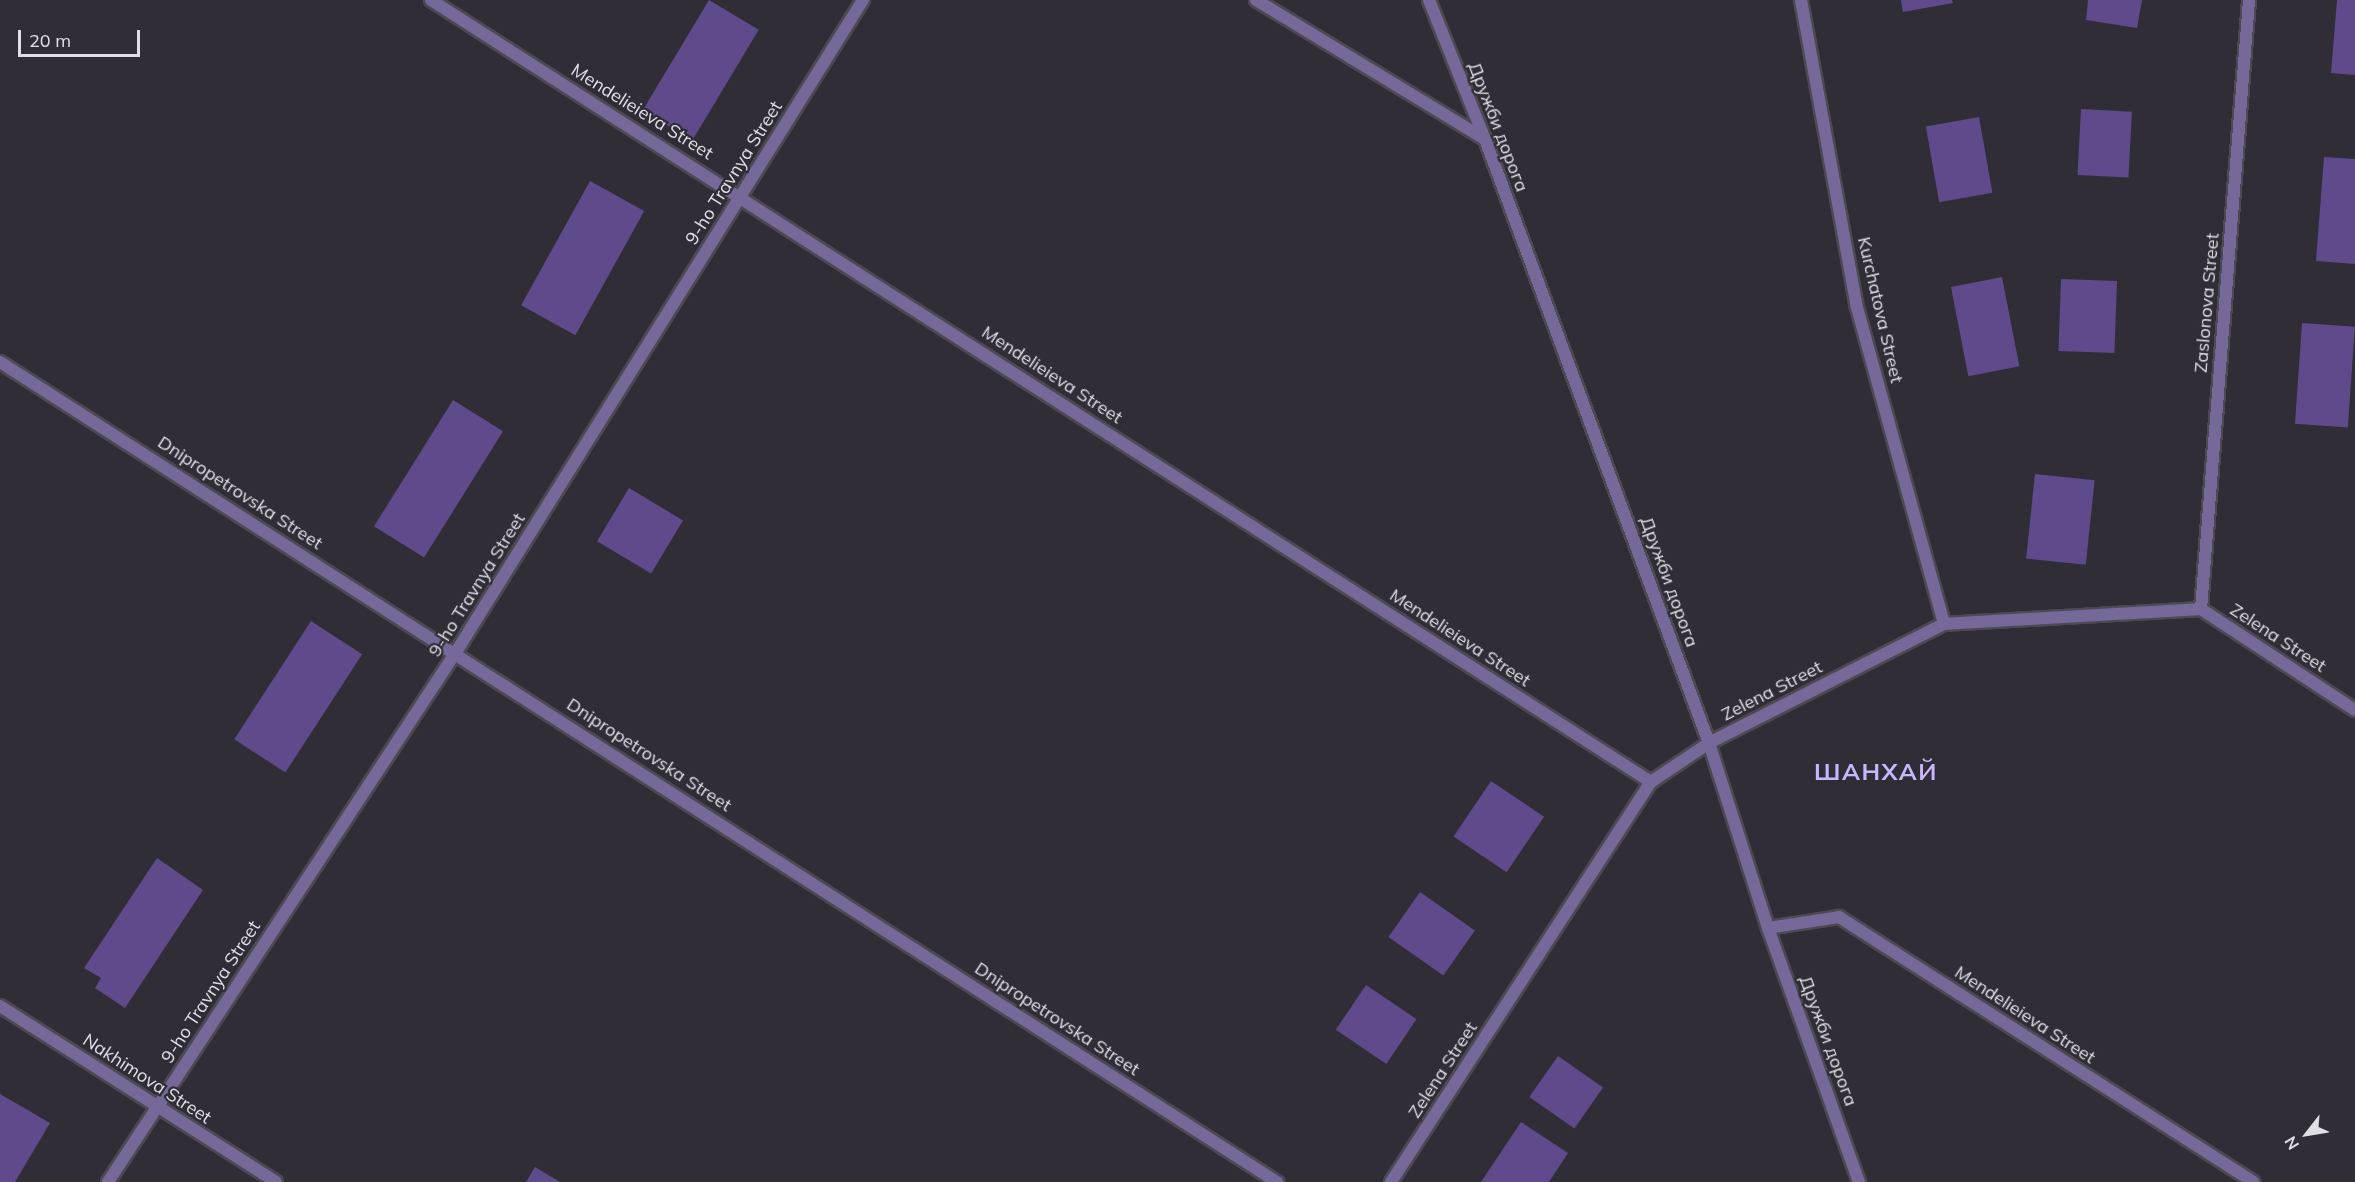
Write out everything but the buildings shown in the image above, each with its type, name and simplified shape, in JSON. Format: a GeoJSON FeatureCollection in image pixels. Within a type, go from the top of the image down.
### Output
{"type":"FeatureCollection","features":[{"type":"Feature","properties":{"kind":"street","name":"Mendelieieva Street"},"geometry":{"type":"LineString","coordinates":[[431,0],[741,196],[1651,782]]}},
{"type":"Feature","properties":{"kind":"street","name":"9-ho Travnya Street"},"geometry":{"type":"LineString","coordinates":[[108,1182],[456,652],[863,0]]}},
{"type":"Feature","properties":{"kind":"street"},"geometry":{"type":"LineString","coordinates":[[1256,0],[1485,139]]}},
{"type":"Feature","properties":{"kind":"street","name":"Дружби дорога"},"geometry":{"type":"LineString","coordinates":[[1429,0],[1485,139],[1709,743],[1768,928],[1859,1182]]}},
{"type":"Feature","properties":{"kind":"street","name":"Kurchatova Street"},"geometry":{"type":"LineString","coordinates":[[1801,0],[1856,304],[1944,624]]}},
{"type":"Feature","properties":{"kind":"street","name":"Zaslonova Street"},"geometry":{"type":"LineString","coordinates":[[2201,609],[2249,0]]}},
{"type":"Feature","properties":{"kind":"street","name":"Dnipropetrovska Street"},"geometry":{"type":"LineString","coordinates":[[0,362],[456,652],[1277,1182]]}},
{"type":"Feature","properties":{"kind":"street","name":"Zelena Street"},"geometry":{"type":"LineString","coordinates":[[1391,1182],[1651,782],[1709,743],[1944,624],[2201,609],[2355,710]]}},
{"type":"Feature","properties":{"kind":"street","name":"Mendelieieva Street"},"geometry":{"type":"LineString","coordinates":[[1768,928],[1839,917],[2253,1182]]}},
{"type":"Feature","properties":{"kind":"street","name":"Nakhimova Street"},"geometry":{"type":"LineString","coordinates":[[0,1006],[276,1182]]}},
{"type":"Feature","properties":{"kind":"district","name":"ШАНХАЙ"},"geometry":{"type":"Point","coordinates":[1876,772]}}]}
